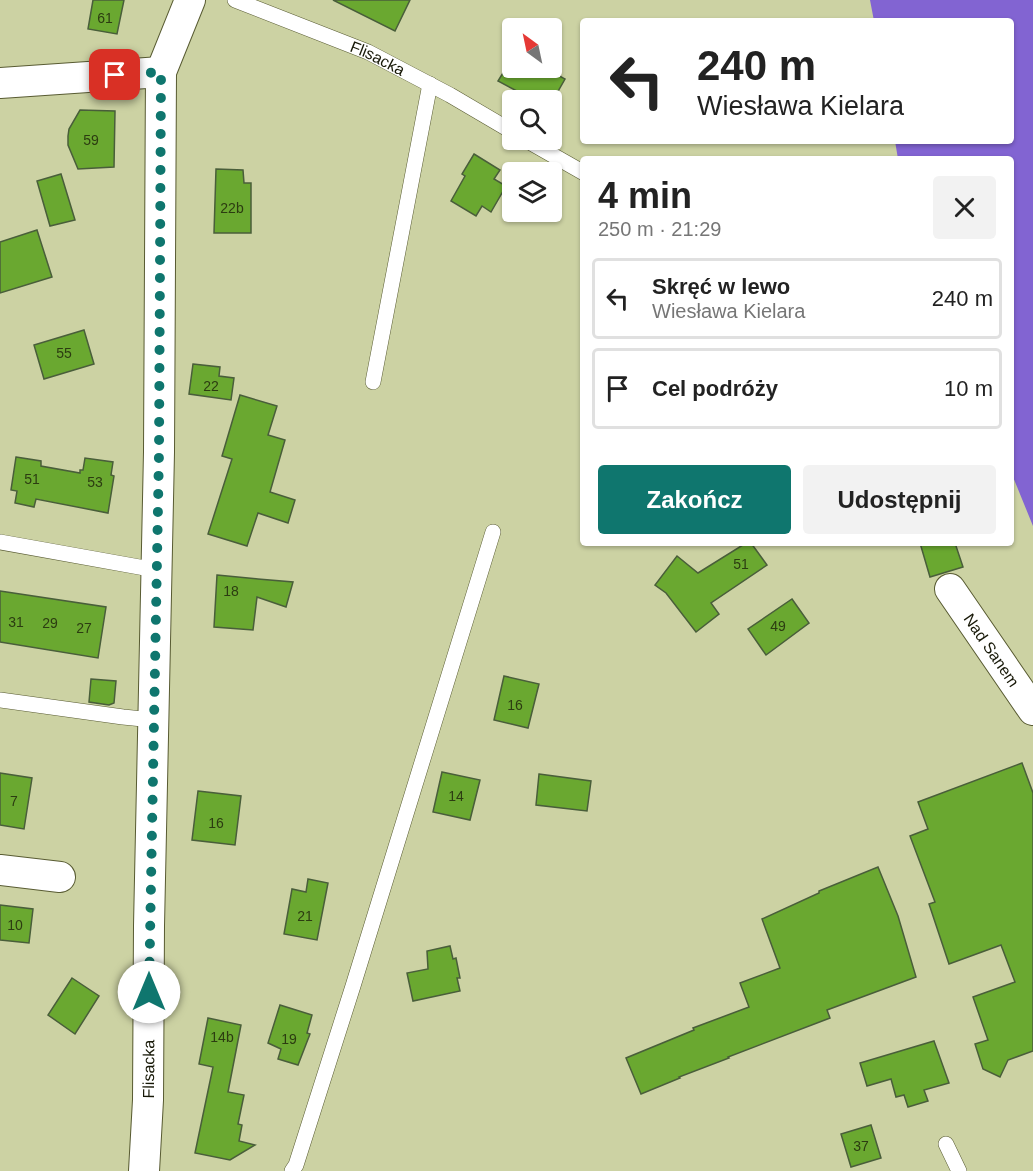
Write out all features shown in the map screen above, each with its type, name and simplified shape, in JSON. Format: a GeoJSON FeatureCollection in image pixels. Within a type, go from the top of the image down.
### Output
{"type":"FeatureCollection","features":[{"type":"Feature","properties":{"kind":"street","name":"Flisacka"},"geometry":{"type":"LineString","coordinates":[[144,1171],[148,1100],[159,452],[161,72],[190,0]]}},
{"type":"Feature","properties":{"kind":"street"},"geometry":{"type":"LineString","coordinates":[[0,83],[161,72]]}},
{"type":"Feature","properties":{"kind":"street","name":"Nad Sanem"},"geometry":{"type":"LineString","coordinates":[[950,589],[1033,710]]}},
{"type":"Feature","properties":{"kind":"street"},"geometry":{"type":"LineString","coordinates":[[0,870],[60,877]]}},
{"type":"Feature","properties":{"kind":"lane","name":"Flisacka"},"geometry":{"type":"LineString","coordinates":[[235,0],[368,52],[430,84],[502,126]]}},
{"type":"Feature","properties":{"kind":"lane"},"geometry":{"type":"LineString","coordinates":[[373,382],[430,84]]}},
{"type":"Feature","properties":{"kind":"lane"},"geometry":{"type":"LineString","coordinates":[[544,150],[580,171]]}},
{"type":"Feature","properties":{"kind":"lane"},"geometry":{"type":"LineString","coordinates":[[292,1171],[296,1165],[354,986],[493,532]]}},
{"type":"Feature","properties":{"kind":"lane"},"geometry":{"type":"LineString","coordinates":[[0,543],[156,570]]}},
{"type":"Feature","properties":{"kind":"lane"},"geometry":{"type":"LineString","coordinates":[[0,700],[153,720]]}},
{"type":"Feature","properties":{"kind":"lane"},"geometry":{"type":"LineString","coordinates":[[946,1144],[959,1171]]}},
{"type":"Feature","properties":{"kind":"shaded area"},"geometry":{"type":"Polygon","coordinates":[[[870,0],[1033,0],[1033,526],[1014,479],[1014,156],[898,156],[896,144],[1014,144],[1014,18],[873,18],[870,0]]]}},
{"type":"Feature","properties":{"kind":"building"},"geometry":{"type":"Polygon","coordinates":[[[93,0],[124,0],[117,34],[88,29],[93,0]]]}},
{"type":"Feature","properties":{"kind":"building"},"geometry":{"type":"Polygon","coordinates":[[[333,0],[410,0],[395,31],[333,0]]]}},
{"type":"Feature","properties":{"kind":"building"},"geometry":{"type":"Polygon","coordinates":[[[502,74],[502,78],[565,79],[559,90],[515,90],[498,81],[502,74]]]}},
{"type":"Feature","properties":{"kind":"building"},"geometry":{"type":"Polygon","coordinates":[[[80,110],[115,111],[114,167],[78,169],[68,145],[68,136],[69,129],[80,110]]]}},
{"type":"Feature","properties":{"kind":"building"},"geometry":{"type":"Polygon","coordinates":[[[474,154],[500,170],[494,179],[502,184],[502,193],[491,212],[482,206],[476,216],[451,201],[465,176],[462,174],[474,154]]]}},
{"type":"Feature","properties":{"kind":"building"},"geometry":{"type":"Polygon","coordinates":[[[216,169],[243,170],[244,183],[251,183],[251,233],[214,233],[216,169]]]}},
{"type":"Feature","properties":{"kind":"building"},"geometry":{"type":"Polygon","coordinates":[[[61,174],[75,220],[50,226],[37,181],[61,174]]]}},
{"type":"Feature","properties":{"kind":"building"},"geometry":{"type":"Polygon","coordinates":[[[37,230],[52,277],[0,293],[0,242],[37,230]]]}},
{"type":"Feature","properties":{"kind":"building"},"geometry":{"type":"Polygon","coordinates":[[[84,330],[94,364],[44,379],[34,345],[84,330]]]}},
{"type":"Feature","properties":{"kind":"building"},"geometry":{"type":"Polygon","coordinates":[[[193,364],[220,367],[219,376],[234,378],[231,400],[189,394],[193,364]]]}},
{"type":"Feature","properties":{"kind":"building"},"geometry":{"type":"Polygon","coordinates":[[[240,395],[277,406],[268,435],[285,440],[270,492],[295,500],[288,523],[258,513],[247,546],[208,534],[232,459],[222,456],[240,395]]]}},
{"type":"Feature","properties":{"kind":"building"},"geometry":{"type":"Polygon","coordinates":[[[16,457],[41,461],[41,466],[80,473],[80,470],[83,470],[85,458],[113,462],[111,475],[114,476],[108,513],[36,499],[34,507],[15,503],[17,491],[11,490],[16,457]]]}},
{"type":"Feature","properties":{"kind":"building"},"geometry":{"type":"Polygon","coordinates":[[[741,546],[753,546],[767,565],[711,603],[719,614],[696,632],[666,593],[655,585],[677,556],[698,573],[741,546]]]}},
{"type":"Feature","properties":{"kind":"building"},"geometry":{"type":"Polygon","coordinates":[[[921,546],[956,546],[963,567],[930,577],[921,546]]]}},
{"type":"Feature","properties":{"kind":"building"},"geometry":{"type":"Polygon","coordinates":[[[217,575],[293,582],[286,607],[257,597],[253,630],[214,627],[217,575]]]}},
{"type":"Feature","properties":{"kind":"building"},"geometry":{"type":"Polygon","coordinates":[[[0,591],[106,607],[98,658],[0,642],[0,591]]]}},
{"type":"Feature","properties":{"kind":"building"},"geometry":{"type":"Polygon","coordinates":[[[792,599],[809,623],[766,655],[748,629],[792,599]]]}},
{"type":"Feature","properties":{"kind":"building"},"geometry":{"type":"Polygon","coordinates":[[[504,676],[539,684],[528,728],[494,720],[504,676]]]}},
{"type":"Feature","properties":{"kind":"building"},"geometry":{"type":"Polygon","coordinates":[[[91,679],[116,681],[114,703],[109,705],[89,702],[91,679]]]}},
{"type":"Feature","properties":{"kind":"building"},"geometry":{"type":"Polygon","coordinates":[[[1022,763],[1033,793],[1033,1051],[1008,1060],[1000,1077],[983,1069],[975,1044],[988,1040],[973,997],[1015,982],[1001,945],[949,964],[929,904],[935,902],[910,836],[928,829],[918,802],[1022,763]]]}},
{"type":"Feature","properties":{"kind":"building"},"geometry":{"type":"Polygon","coordinates":[[[442,772],[480,780],[470,820],[433,812],[442,772]]]}},
{"type":"Feature","properties":{"kind":"building"},"geometry":{"type":"Polygon","coordinates":[[[0,773],[32,778],[24,829],[0,825],[0,773]]]}},
{"type":"Feature","properties":{"kind":"building"},"geometry":{"type":"Polygon","coordinates":[[[539,774],[591,781],[587,811],[536,805],[539,774]]]}},
{"type":"Feature","properties":{"kind":"building"},"geometry":{"type":"Polygon","coordinates":[[[198,791],[241,796],[235,845],[192,840],[198,791]]]}},
{"type":"Feature","properties":{"kind":"building"},"geometry":{"type":"Polygon","coordinates":[[[878,867],[898,916],[916,977],[827,1010],[830,1018],[728,1057],[641,1094],[626,1058],[694,1030],[693,1028],[749,1007],[740,983],[780,968],[762,919],[819,891],[878,867]]]}},
{"type":"Feature","properties":{"kind":"building"},"geometry":{"type":"Polygon","coordinates":[[[308,879],[328,883],[317,940],[284,934],[292,889],[306,892],[308,879]]]}},
{"type":"Feature","properties":{"kind":"building"},"geometry":{"type":"Polygon","coordinates":[[[0,905],[33,909],[29,943],[0,940],[0,905]]]}},
{"type":"Feature","properties":{"kind":"building"},"geometry":{"type":"Polygon","coordinates":[[[450,946],[453,959],[456,958],[460,991],[413,1001],[407,973],[428,969],[427,951],[450,946]]]}},
{"type":"Feature","properties":{"kind":"building"},"geometry":{"type":"Polygon","coordinates":[[[72,978],[99,996],[75,1034],[48,1015],[72,978]]]}},
{"type":"Feature","properties":{"kind":"building"},"geometry":{"type":"Polygon","coordinates":[[[280,1005],[312,1015],[307,1033],[310,1034],[298,1065],[278,1059],[281,1049],[268,1043],[280,1005]]]}},
{"type":"Feature","properties":{"kind":"building"},"geometry":{"type":"Polygon","coordinates":[[[208,1018],[241,1025],[228,1092],[244,1095],[238,1124],[242,1125],[239,1141],[255,1145],[230,1160],[195,1153],[213,1067],[199,1064],[208,1018]]]}},
{"type":"Feature","properties":{"kind":"building"},"geometry":{"type":"Polygon","coordinates":[[[934,1041],[949,1083],[924,1090],[928,1101],[908,1107],[904,1095],[896,1097],[891,1079],[867,1086],[860,1063],[934,1041]]]}},
{"type":"Feature","properties":{"kind":"building"},"geometry":{"type":"Polygon","coordinates":[[[871,1125],[881,1158],[851,1167],[841,1134],[871,1125]]]}},
{"type":"Feature","properties":{"kind":"route"},"geometry":{"type":"LineString","coordinates":[[115,75],[161,72],[159,452],[149,992]]}}]}
